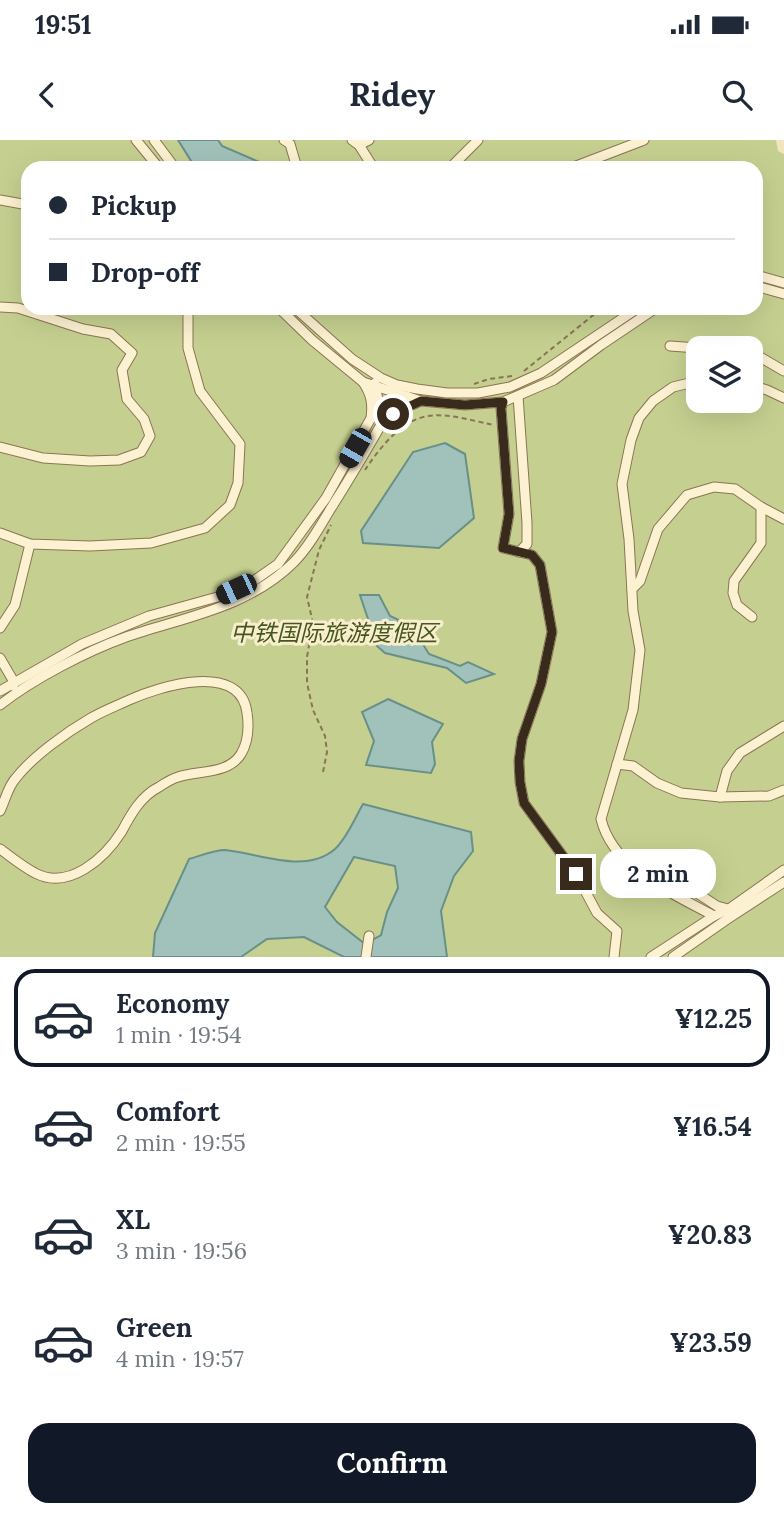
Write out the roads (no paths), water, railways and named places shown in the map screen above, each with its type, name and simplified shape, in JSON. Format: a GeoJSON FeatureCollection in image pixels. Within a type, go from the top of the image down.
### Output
{"type":"FeatureCollection","features":[{"type":"Feature","properties":{"kind":"street"},"geometry":{"type":"LineString","coordinates":[[136,140],[153,161]]}},
{"type":"Feature","properties":{"kind":"street"},"geometry":{"type":"LineString","coordinates":[[154,140],[170,161]]}},
{"type":"Feature","properties":{"kind":"street"},"geometry":{"type":"LineString","coordinates":[[284,140],[290,144],[295,161]]}},
{"type":"Feature","properties":{"kind":"street"},"geometry":{"type":"LineString","coordinates":[[369,140],[355,143],[369,161]]}},
{"type":"Feature","properties":{"kind":"street"},"geometry":{"type":"LineString","coordinates":[[457,161],[478,140]]}},
{"type":"Feature","properties":{"kind":"street"},"geometry":{"type":"LineString","coordinates":[[589,161],[644,140]]}},
{"type":"Feature","properties":{"kind":"street"},"geometry":{"type":"LineString","coordinates":[[0,200],[21,204]]}},
{"type":"Feature","properties":{"kind":"street"},"geometry":{"type":"LineString","coordinates":[[763,277],[784,283]]}},
{"type":"Feature","properties":{"kind":"street"},"geometry":{"type":"LineString","coordinates":[[763,287],[784,294]]}},
{"type":"Feature","properties":{"kind":"street"},"geometry":{"type":"LineString","coordinates":[[0,307],[21,309]]}},
{"type":"Feature","properties":{"kind":"street"},"geometry":{"type":"LineString","coordinates":[[0,447],[43,458],[119,460],[141,452],[150,436],[144,419],[127,399],[122,370],[132,353],[111,334],[82,329],[39,315]]}},
{"type":"Feature","properties":{"kind":"street"},"geometry":{"type":"LineString","coordinates":[[0,533],[30,544],[90,546],[150,543],[205,528],[230,505],[239,483],[240,444],[200,391],[188,348],[188,315]]}},
{"type":"Feature","properties":{"kind":"street"},"geometry":{"type":"LineString","coordinates":[[286,315],[363,382],[421,401],[465,405],[503,402],[554,380],[646,315]]}},
{"type":"Feature","properties":{"kind":"street"},"geometry":{"type":"LineString","coordinates":[[303,315],[372,374],[397,385],[447,393],[478,393],[510,387],[541,373],[628,315]]}},
{"type":"Feature","properties":{"kind":"street"},"geometry":{"type":"LineString","coordinates":[[670,346],[686,347]]}},
{"type":"Feature","properties":{"kind":"street"},"geometry":{"type":"LineString","coordinates":[[763,359],[784,371]]}},
{"type":"Feature","properties":{"kind":"street"},"geometry":{"type":"LineString","coordinates":[[372,374],[382,423]]}},
{"type":"Feature","properties":{"kind":"street"},"geometry":{"type":"LineString","coordinates":[[6,687],[82,644],[149,617],[221,596],[252,582],[278,564],[326,498],[371,418],[371,397],[363,382]]}},
{"type":"Feature","properties":{"kind":"street"},"geometry":{"type":"LineString","coordinates":[[686,384],[673,387],[653,401],[639,418],[631,440],[622,484],[640,650],[633,710],[601,819],[604,834],[630,865],[649,879],[714,915]]}},
{"type":"Feature","properties":{"kind":"street"},"geometry":{"type":"LineString","coordinates":[[371,418],[417,389]]}},
{"type":"Feature","properties":{"kind":"street"},"geometry":{"type":"LineString","coordinates":[[763,389],[784,398]]}},
{"type":"Feature","properties":{"kind":"street"},"geometry":{"type":"LineString","coordinates":[[518,396],[527,523],[527,544],[519,552]]}},
{"type":"Feature","properties":{"kind":"street"},"geometry":{"type":"LineString","coordinates":[[0,705],[76,659],[125,637],[196,616],[246,597],[273,579],[295,561],[316,533],[382,423],[398,411],[421,401]]}},
{"type":"Feature","properties":{"kind":"street"},"geometry":{"type":"LineString","coordinates":[[503,402],[501,408],[509,514],[503,548],[532,555],[540,565],[552,632],[541,684],[522,739],[520,771],[524,803],[576,874],[597,913],[618,931],[614,957]]}},
{"type":"Feature","properties":{"kind":"street"},"geometry":{"type":"LineString","coordinates":[[632,589],[640,581],[659,529],[687,495],[714,487],[735,489],[784,519]]}},
{"type":"Feature","properties":{"kind":"street"},"geometry":{"type":"LineString","coordinates":[[752,617],[737,605],[733,593],[734,581],[761,543],[761,507]]}},
{"type":"Feature","properties":{"kind":"street"},"geometry":{"type":"LineString","coordinates":[[0,628],[15,605],[30,544]]}},
{"type":"Feature","properties":{"kind":"street"},"geometry":{"type":"LineString","coordinates":[[0,658],[6,687]]}},
{"type":"Feature","properties":{"kind":"street"},"geometry":{"type":"LineString","coordinates":[[0,677],[13,695]]}},
{"type":"Feature","properties":{"kind":"street"},"geometry":{"type":"LineString","coordinates":[[0,811],[14,779],[45,750],[91,718],[146,693],[191,682],[225,683],[243,697],[248,724],[246,743],[240,757],[221,768],[178,777],[155,788],[131,813],[108,850],[93,865],[73,875],[54,878],[36,874],[0,849]]}},
{"type":"Feature","properties":{"kind":"street"},"geometry":{"type":"LineString","coordinates":[[720,797],[727,771],[740,753],[784,726]]}},
{"type":"Feature","properties":{"kind":"street"},"geometry":{"type":"LineString","coordinates":[[617,764],[633,766],[657,782],[681,793],[720,797],[769,796],[784,790]]}},
{"type":"Feature","properties":{"kind":"street"},"geometry":{"type":"LineString","coordinates":[[651,957],[714,915],[729,909],[784,870]]}},
{"type":"Feature","properties":{"kind":"street"},"geometry":{"type":"LineString","coordinates":[[649,879],[686,886],[717,906],[729,909]]}},
{"type":"Feature","properties":{"kind":"street"},"geometry":{"type":"LineString","coordinates":[[673,957],[784,882]]}},
{"type":"Feature","properties":{"kind":"street"},"geometry":{"type":"LineString","coordinates":[[681,898],[686,886]]}},
{"type":"Feature","properties":{"kind":"street"},"geometry":{"type":"LineString","coordinates":[[366,957],[369,936]]}},
{"type":"Feature","properties":{"kind":"water"},"geometry":{"type":"Polygon","coordinates":[[[178,140],[218,140],[222,146],[257,161],[191,161],[178,140]]]}},
{"type":"Feature","properties":{"kind":"water"},"geometry":{"type":"Polygon","coordinates":[[[445,443],[465,454],[474,518],[439,548],[363,543],[361,531],[413,452],[445,443]]]}},
{"type":"Feature","properties":{"kind":"water"},"geometry":{"type":"Polygon","coordinates":[[[360,595],[379,595],[390,616],[403,622],[405,636],[421,641],[429,654],[460,666],[468,662],[494,674],[466,683],[447,668],[385,653],[377,646],[360,595]]]}},
{"type":"Feature","properties":{"kind":"water"},"geometry":{"type":"Polygon","coordinates":[[[388,699],[443,724],[432,742],[435,764],[431,773],[366,765],[374,741],[362,712],[388,699]]]}},
{"type":"Feature","properties":{"kind":"water"},"geometry":{"type":"Polygon","coordinates":[[[363,804],[471,832],[473,851],[454,876],[441,911],[447,957],[344,957],[304,937],[267,939],[241,957],[153,957],[155,933],[189,859],[225,850],[296,862],[323,857],[335,849],[347,834],[363,804]],[[354,857],[325,907],[337,922],[365,944],[381,935],[387,912],[398,888],[395,866],[354,857]]]}},
{"type":"Feature","properties":{"kind":"park label","name":"中铁国际旅游度假区"},"geometry":{"type":"Point","coordinates":[334,632]}}]}
